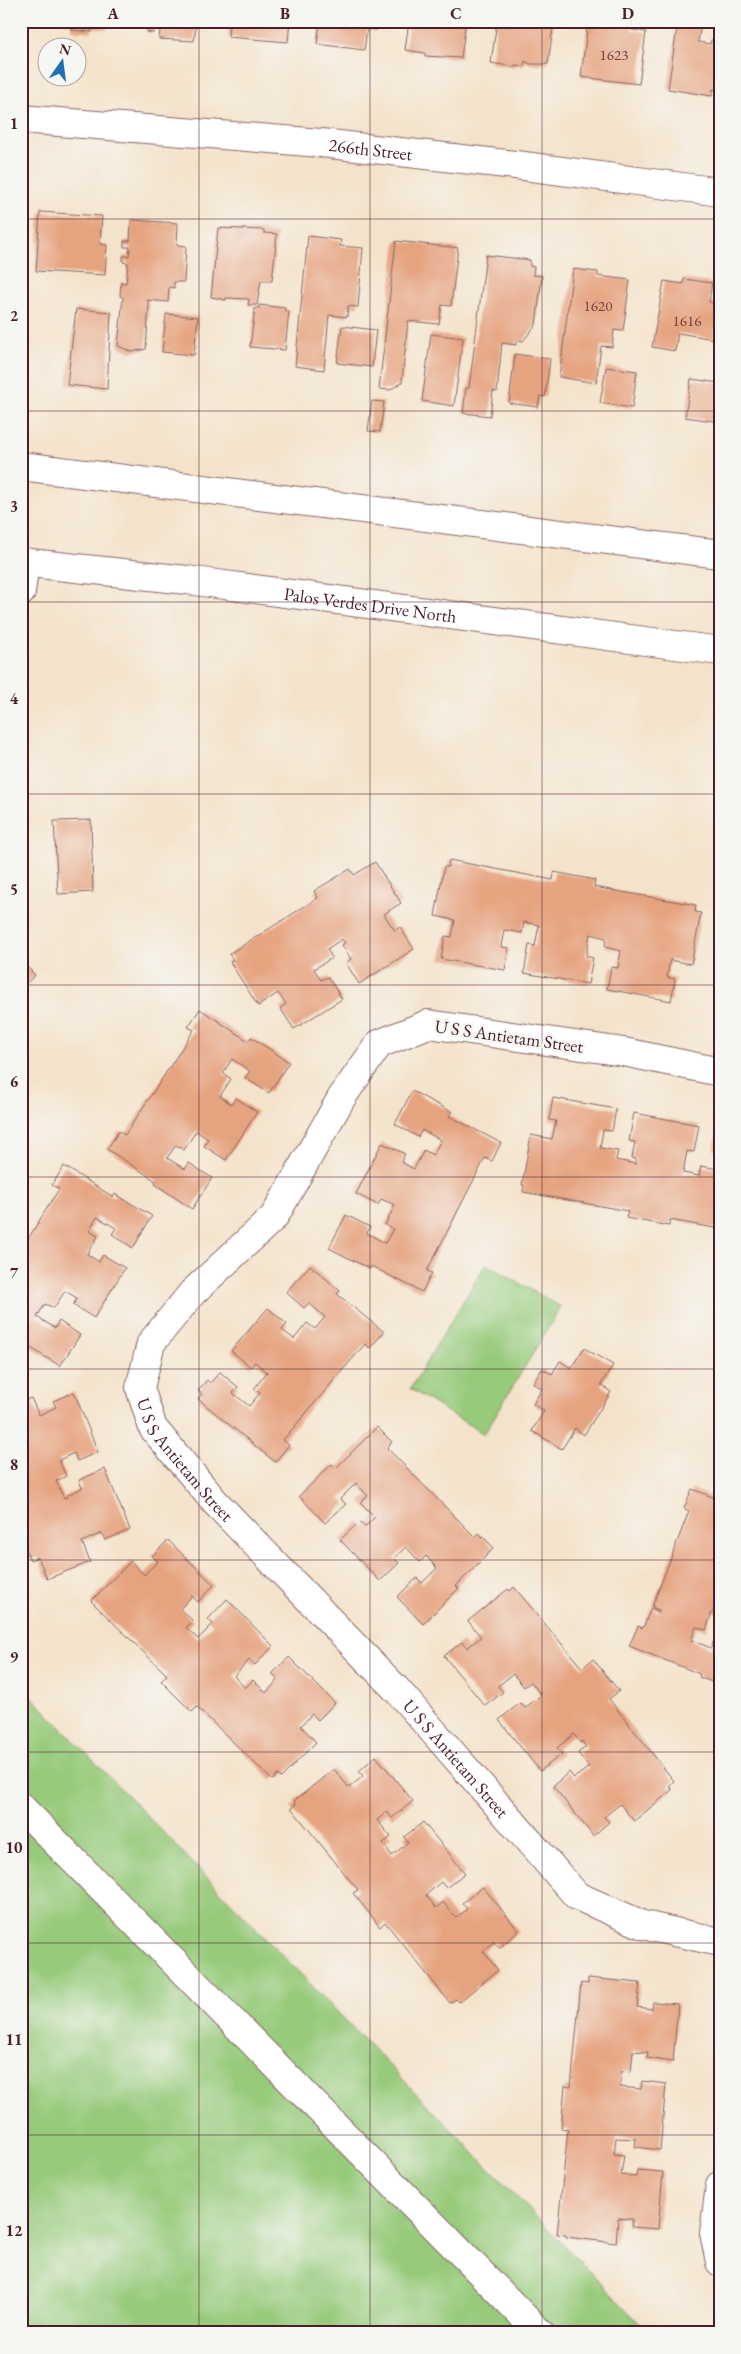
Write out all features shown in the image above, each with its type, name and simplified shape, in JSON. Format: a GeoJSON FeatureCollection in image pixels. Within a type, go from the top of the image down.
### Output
{"type":"FeatureCollection","features":[{"type":"Feature","properties":{"kind":"street","name":"266th Street"},"geometry":{"type":"LineString","coordinates":[[21,119],[331,144],[524,166],[720,192]]}},
{"type":"Feature","properties":{"kind":"street"},"geometry":{"type":"LineString","coordinates":[[21,466],[720,554]]}},
{"type":"Feature","properties":{"kind":"street"},"geometry":{"type":"LineString","coordinates":[[21,592],[23,562]]}},
{"type":"Feature","properties":{"kind":"street","name":"Palos Verdes Drive North"},"geometry":{"type":"LineString","coordinates":[[23,562],[187,580],[720,651]]}},
{"type":"Feature","properties":{"kind":"street","name":"U S S Antietam Street"},"geometry":{"type":"LineString","coordinates":[[720,1072],[624,1052],[428,1024],[379,1044],[342,1097],[274,1217],[194,1292],[151,1342],[140,1388],[154,1428],[215,1502],[397,1690],[576,1896],[643,1925],[720,1942]]}},
{"type":"Feature","properties":{"kind":"street"},"geometry":{"type":"LineString","coordinates":[[21,1807],[540,2333]]}},
{"type":"Feature","properties":{"kind":"street"},"geometry":{"type":"LineString","coordinates":[[720,2185],[714,2233],[720,2262]]}},
{"type":"Feature","properties":{"kind":"green space"},"geometry":{"type":"Polygon","coordinates":[[[486,1264],[561,1307],[484,1434],[410,1389],[486,1264]]]}},
{"type":"Feature","properties":{"kind":"green space"},"geometry":{"type":"Polygon","coordinates":[[[21,1686],[649,2333],[21,2333],[21,1686]]]}},
{"type":"Feature","properties":{"kind":"building"},"geometry":{"type":"Polygon","coordinates":[[[53,21],[108,21],[107,29],[92,28],[92,32],[71,30],[72,24],[53,21]]]}},
{"type":"Feature","properties":{"kind":"building"},"geometry":{"type":"Polygon","coordinates":[[[141,21],[199,21],[199,25],[196,25],[194,41],[159,39],[160,30],[154,29],[153,33],[147,32],[147,28],[141,28],[141,21]]]}},
{"type":"Feature","properties":{"kind":"building"},"geometry":{"type":"Polygon","coordinates":[[[229,21],[290,21],[288,42],[228,37],[229,21]]]}},
{"type":"Feature","properties":{"kind":"building"},"geometry":{"type":"Polygon","coordinates":[[[320,21],[378,21],[377,30],[367,29],[364,50],[317,44],[320,21]]]}},
{"type":"Feature","properties":{"kind":"building"},"geometry":{"type":"Polygon","coordinates":[[[409,21],[466,21],[461,58],[425,56],[425,53],[405,50],[409,21]]]}},
{"type":"Feature","properties":{"kind":"building"},"geometry":{"type":"Polygon","coordinates":[[[497,21],[554,21],[548,64],[530,64],[525,61],[524,66],[515,65],[515,67],[491,63],[497,21]]]}},
{"type":"Feature","properties":{"kind":"building"},"geometry":{"type":"Polygon","coordinates":[[[588,21],[633,21],[632,30],[646,32],[639,84],[581,77],[588,21]]]}},
{"type":"Feature","properties":{"kind":"building"},"geometry":{"type":"Polygon","coordinates":[[[678,21],[701,25],[698,42],[710,44],[711,40],[720,41],[720,82],[718,82],[717,90],[713,89],[712,96],[668,89],[678,21]]]}},
{"type":"Feature","properties":{"kind":"building"},"geometry":{"type":"Polygon","coordinates":[[[40,212],[102,216],[100,244],[107,245],[105,275],[36,271],[40,212]]]}},
{"type":"Feature","properties":{"kind":"building"},"geometry":{"type":"Polygon","coordinates":[[[131,220],[178,223],[177,245],[186,246],[184,282],[174,282],[174,288],[169,287],[168,302],[147,300],[149,304],[146,349],[132,352],[118,346],[123,297],[120,296],[121,282],[126,283],[128,263],[123,262],[123,256],[129,256],[130,247],[124,247],[124,241],[130,241],[131,220]]]}},
{"type":"Feature","properties":{"kind":"building"},"geometry":{"type":"Polygon","coordinates":[[[218,228],[264,230],[264,233],[277,234],[272,281],[261,281],[257,305],[248,305],[249,299],[226,298],[226,300],[211,297],[218,228]]]}},
{"type":"Feature","properties":{"kind":"building"},"geometry":{"type":"Polygon","coordinates":[[[308,236],[341,240],[340,246],[363,248],[358,307],[348,306],[347,317],[329,315],[324,370],[295,366],[308,236]]]}},
{"type":"Feature","properties":{"kind":"building"},"geometry":{"type":"Polygon","coordinates":[[[396,241],[458,248],[451,306],[442,305],[439,324],[408,321],[402,382],[390,390],[379,389],[396,241]]]}},
{"type":"Feature","properties":{"kind":"building"},"geometry":{"type":"Polygon","coordinates":[[[486,255],[530,260],[530,266],[534,267],[533,275],[542,276],[536,325],[523,341],[516,340],[516,345],[502,343],[497,392],[493,391],[490,416],[463,413],[466,388],[469,388],[486,255]]]}},
{"type":"Feature","properties":{"kind":"building"},"geometry":{"type":"Polygon","coordinates":[[[573,269],[598,272],[598,276],[630,280],[623,331],[614,330],[612,347],[601,346],[596,383],[559,377],[573,269]]]}},
{"type":"Feature","properties":{"kind":"building"},"geometry":{"type":"Polygon","coordinates":[[[684,279],[712,283],[709,302],[720,304],[714,339],[678,333],[675,351],[652,347],[664,281],[683,284],[684,279]]]}},
{"type":"Feature","properties":{"kind":"building"},"geometry":{"type":"Polygon","coordinates":[[[259,305],[285,308],[285,311],[289,311],[285,350],[250,347],[255,308],[259,308],[259,305]]]}},
{"type":"Feature","properties":{"kind":"building"},"geometry":{"type":"Polygon","coordinates":[[[76,309],[111,312],[107,389],[67,385],[76,309]]]}},
{"type":"Feature","properties":{"kind":"building"},"geometry":{"type":"Polygon","coordinates":[[[166,314],[198,317],[194,355],[162,352],[166,314]]]}},
{"type":"Feature","properties":{"kind":"building"},"geometry":{"type":"Polygon","coordinates":[[[342,326],[376,330],[372,367],[337,363],[342,326]]]}},
{"type":"Feature","properties":{"kind":"building"},"geometry":{"type":"Polygon","coordinates":[[[431,334],[463,338],[454,406],[422,401],[431,334]]]}},
{"type":"Feature","properties":{"kind":"building"},"geometry":{"type":"Polygon","coordinates":[[[515,354],[550,359],[545,397],[540,396],[538,407],[509,403],[515,354]]]}},
{"type":"Feature","properties":{"kind":"building"},"geometry":{"type":"Polygon","coordinates":[[[606,367],[637,371],[632,408],[600,403],[606,367]]]}},
{"type":"Feature","properties":{"kind":"building"},"geometry":{"type":"Polygon","coordinates":[[[691,379],[720,383],[720,422],[685,417],[691,379]]]}},
{"type":"Feature","properties":{"kind":"building"},"geometry":{"type":"Polygon","coordinates":[[[372,401],[384,402],[380,432],[368,431],[372,401]]]}},
{"type":"Feature","properties":{"kind":"building"},"geometry":{"type":"Polygon","coordinates":[[[91,820],[93,892],[58,894],[54,821],[91,820]]]}},
{"type":"Feature","properties":{"kind":"building"},"geometry":{"type":"Polygon","coordinates":[[[449,860],[553,880],[554,872],[595,880],[594,887],[696,905],[695,912],[701,913],[691,964],[670,960],[667,977],[675,979],[671,1001],[607,989],[611,967],[618,968],[621,951],[605,947],[606,938],[590,934],[586,956],[593,958],[588,984],[524,973],[529,945],[535,946],[539,925],[524,922],[522,933],[504,930],[501,947],[509,948],[505,970],[441,959],[445,936],[452,937],[455,920],[435,916],[444,867],[448,867],[449,860]]]}},
{"type":"Feature","properties":{"kind":"building"},"geometry":{"type":"Polygon","coordinates":[[[375,862],[401,903],[384,914],[395,931],[400,927],[414,949],[359,984],[346,963],[351,959],[342,945],[345,943],[342,939],[327,949],[332,958],[314,969],[321,980],[328,977],[342,999],[294,1029],[280,1008],[286,1004],[278,993],[258,1006],[230,962],[233,960],[229,954],[318,898],[314,891],[350,869],[354,875],[375,862]]]}},
{"type":"Feature","properties":{"kind":"building"},"geometry":{"type":"Polygon","coordinates":[[[21,961],[35,975],[21,988],[21,961]]]}},
{"type":"Feature","properties":{"kind":"building"},"geometry":{"type":"Polygon","coordinates":[[[200,1009],[248,1041],[251,1037],[289,1062],[269,1093],[245,1078],[250,1071],[232,1059],[223,1073],[231,1079],[220,1096],[231,1104],[236,1098],[257,1112],[226,1160],[204,1146],[208,1139],[196,1131],[184,1150],[176,1145],[167,1158],[185,1169],[189,1163],[212,1178],[192,1209],[155,1184],[156,1181],[107,1149],[119,1131],[125,1135],[194,1030],[188,1027],[200,1009]]]}},
{"type":"Feature","properties":{"kind":"building"},"geometry":{"type":"Polygon","coordinates":[[[412,1091],[452,1112],[449,1116],[501,1143],[492,1161],[485,1158],[427,1271],[432,1273],[422,1292],[371,1266],[370,1269],[329,1248],[346,1215],[370,1227],[367,1233],[385,1243],[393,1229],[385,1225],[395,1205],[381,1199],[378,1205],[356,1194],[382,1143],[405,1154],[401,1162],[414,1169],[424,1150],[433,1155],[441,1140],[422,1130],[418,1137],[395,1124],[412,1091]]]}},
{"type":"Feature","properties":{"kind":"building"},"geometry":{"type":"Polygon","coordinates":[[[553,1098],[616,1109],[612,1131],[603,1130],[600,1148],[618,1151],[616,1160],[636,1164],[636,1159],[632,1158],[635,1142],[629,1141],[634,1113],[699,1125],[694,1152],[687,1151],[683,1173],[699,1176],[701,1166],[718,1169],[720,1165],[720,1229],[670,1220],[669,1226],[626,1218],[628,1211],[523,1192],[524,1185],[522,1185],[531,1135],[552,1139],[556,1121],[549,1120],[553,1098]]]}},
{"type":"Feature","properties":{"kind":"building"},"geometry":{"type":"Polygon","coordinates":[[[717,1129],[720,1130],[720,1151],[714,1150],[717,1129]]]}},
{"type":"Feature","properties":{"kind":"building"},"geometry":{"type":"Polygon","coordinates":[[[64,1166],[113,1197],[115,1194],[152,1216],[133,1248],[112,1234],[116,1228],[97,1217],[89,1231],[98,1236],[87,1254],[99,1262],[103,1255],[125,1268],[94,1318],[73,1305],[77,1298],[65,1291],[54,1308],[45,1304],[37,1317],[55,1328],[59,1321],[80,1335],[60,1366],[21,1342],[21,1250],[59,1189],[52,1185],[64,1166]]]}},
{"type":"Feature","properties":{"kind":"building"},"geometry":{"type":"Polygon","coordinates":[[[310,1265],[340,1291],[337,1294],[384,1332],[370,1348],[365,1344],[283,1440],[289,1445],[275,1462],[198,1399],[202,1394],[198,1391],[207,1380],[210,1383],[220,1372],[238,1387],[233,1393],[249,1406],[260,1393],[254,1389],[267,1372],[255,1362],[251,1367],[231,1351],[268,1308],[287,1324],[282,1330],[294,1339],[307,1323],[315,1329],[325,1317],[309,1303],[304,1308],[286,1292],[310,1265]]]}},
{"type":"Feature","properties":{"kind":"building"},"geometry":{"type":"Polygon","coordinates":[[[584,1348],[613,1365],[601,1385],[611,1392],[584,1435],[575,1428],[562,1449],[532,1431],[544,1411],[533,1404],[542,1389],[533,1383],[542,1369],[552,1374],[560,1361],[571,1368],[584,1348]]]}},
{"type":"Feature","properties":{"kind":"building"},"geometry":{"type":"Polygon","coordinates":[[[74,1392],[98,1452],[77,1461],[74,1453],[59,1460],[66,1476],[56,1481],[64,1498],[82,1488],[79,1480],[105,1469],[130,1530],[105,1540],[102,1533],[82,1542],[90,1562],[47,1579],[38,1557],[30,1560],[21,1539],[21,1402],[31,1398],[39,1415],[56,1407],[53,1401],[74,1392]]]}},
{"type":"Feature","properties":{"kind":"building"},"geometry":{"type":"Polygon","coordinates":[[[377,1427],[392,1442],[387,1448],[475,1537],[479,1533],[494,1548],[456,1586],[459,1588],[423,1624],[397,1597],[417,1578],[422,1583],[437,1568],[426,1556],[420,1562],[406,1547],[394,1558],[399,1563],[380,1581],[340,1540],[359,1522],[365,1527],[375,1517],[360,1502],[368,1496],[356,1483],[340,1499],[346,1504],[325,1523],[299,1496],[332,1464],[336,1468],[377,1427]]]}},
{"type":"Feature","properties":{"kind":"building"},"geometry":{"type":"Polygon","coordinates":[[[692,1489],[720,1500],[720,1614],[712,1612],[706,1630],[696,1627],[691,1640],[711,1648],[713,1642],[720,1644],[720,1685],[699,1677],[700,1674],[629,1646],[638,1626],[643,1628],[651,1608],[659,1612],[659,1610],[652,1607],[689,1511],[684,1508],[692,1489]]]}},
{"type":"Feature","properties":{"kind":"building"},"geometry":{"type":"Polygon","coordinates":[[[168,1540],[214,1585],[198,1602],[192,1596],[180,1609],[193,1621],[186,1628],[198,1639],[213,1624],[208,1619],[227,1599],[273,1646],[255,1665],[249,1660],[234,1676],[245,1688],[253,1680],[266,1693],[278,1680],[272,1674],[289,1657],[335,1703],[318,1720],[312,1714],[301,1726],[316,1742],[281,1778],[278,1775],[272,1780],[197,1707],[192,1712],[161,1681],[167,1675],[91,1601],[131,1561],[144,1575],[158,1561],[152,1556],[168,1540]]]}},
{"type":"Feature","properties":{"kind":"building"},"geometry":{"type":"Polygon","coordinates":[[[514,1587],[582,1668],[593,1659],[619,1691],[609,1699],[674,1781],[669,1786],[672,1790],[634,1821],[620,1804],[604,1817],[609,1822],[593,1836],[553,1786],[569,1772],[574,1778],[589,1767],[578,1753],[586,1747],[582,1741],[580,1743],[574,1734],[557,1748],[562,1754],[540,1771],[499,1720],[520,1703],[525,1708],[541,1695],[531,1682],[524,1687],[513,1674],[498,1686],[503,1692],[485,1706],[444,1656],[462,1642],[467,1648],[481,1637],[468,1621],[508,1589],[510,1591],[514,1587]]]}},
{"type":"Feature","properties":{"kind":"building"},"geometry":{"type":"Polygon","coordinates":[[[376,1756],[413,1801],[392,1818],[387,1812],[377,1820],[391,1837],[383,1843],[392,1856],[408,1842],[404,1837],[423,1822],[465,1873],[446,1888],[441,1882],[426,1895],[436,1908],[443,1902],[456,1918],[467,1909],[462,1903],[483,1887],[519,1931],[499,1948],[494,1942],[483,1951],[498,1970],[459,2002],[456,1999],[450,2003],[385,1922],[380,1927],[353,1893],[358,1890],[291,1808],[296,1804],[294,1801],[334,1769],[349,1788],[363,1776],[359,1771],[376,1756]]]}},
{"type":"Feature","properties":{"kind":"building"},"geometry":{"type":"Polygon","coordinates":[[[588,1978],[640,1983],[637,2007],[652,2009],[653,2002],[678,2004],[673,2062],[647,2058],[648,2052],[633,2051],[631,2072],[622,2071],[620,2087],[641,2089],[642,2081],[666,2084],[660,2150],[635,2147],[636,2139],[616,2138],[614,2154],[624,2155],[621,2175],[636,2177],[637,2170],[663,2172],[658,2229],[632,2227],[632,2219],[618,2218],[616,2243],[566,2237],[566,2235],[557,2234],[568,2130],[561,2129],[565,2086],[571,2087],[581,1983],[588,1984],[588,1978]]]}}]}
